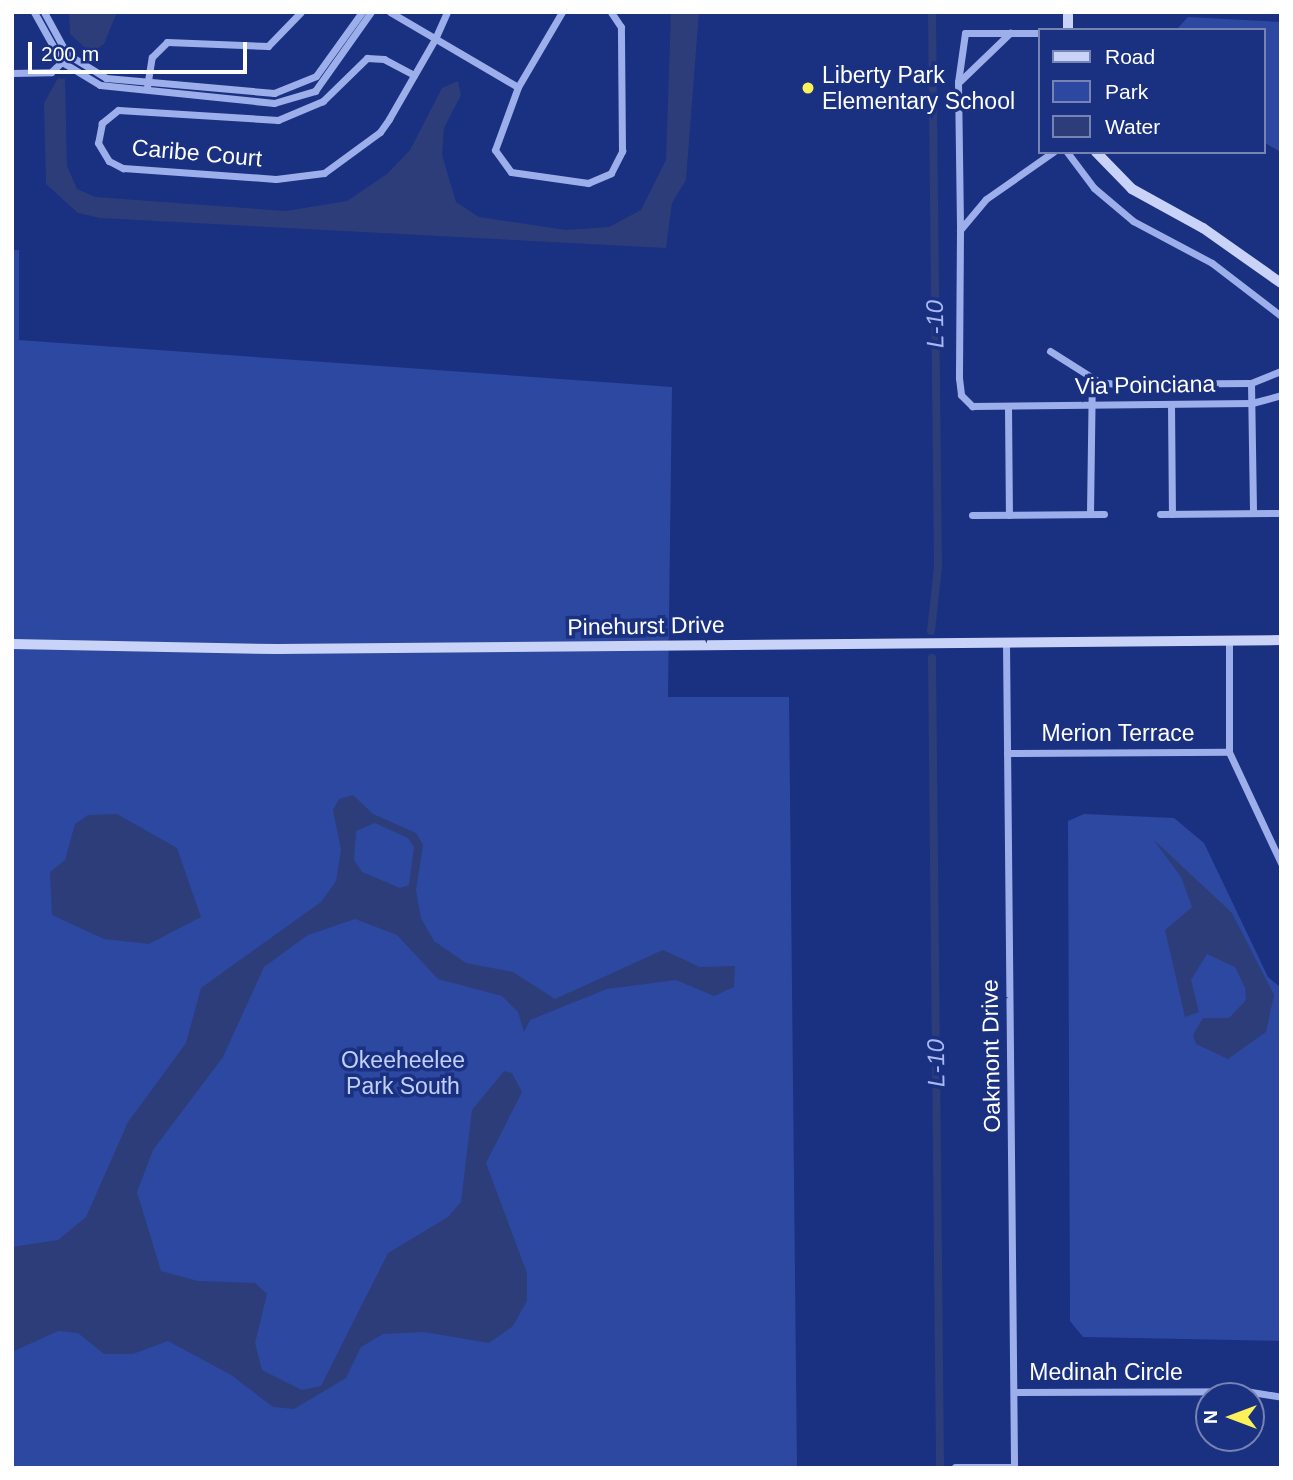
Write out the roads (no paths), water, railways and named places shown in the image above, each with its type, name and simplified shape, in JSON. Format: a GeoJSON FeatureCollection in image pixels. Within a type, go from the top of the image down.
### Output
{"type":"FeatureCollection","features":[{"type":"Feature","properties":{"kind":"street"},"geometry":{"type":"LineString","coordinates":[[34,12],[60,59],[100,85],[146,94],[295,100],[315,90],[372,12]]}},
{"type":"Feature","properties":{"kind":"street"},"geometry":{"type":"LineString","coordinates":[[44,12],[65,51],[106,78],[147,85],[292,90],[323,69],[362,12]]}},
{"type":"Feature","properties":{"kind":"street"},"geometry":{"type":"LineString","coordinates":[[146,94],[152,57],[167,42],[268,46],[301,12]]}},
{"type":"Feature","properties":{"kind":"street"},"geometry":{"type":"LineString","coordinates":[[390,12],[518,87]]}},
{"type":"Feature","properties":{"kind":"street","name":"Caribe Court"},"geometry":{"type":"LineString","coordinates":[[414,75],[384,59],[367,58],[323,101],[278,120],[118,110],[102,123],[98,144],[109,161],[124,167],[308,177],[369,144],[414,75],[447,12]]}},
{"type":"Feature","properties":{"kind":"street"},"geometry":{"type":"LineString","coordinates":[[562,12],[518,87],[495,140],[501,165],[511,172],[588,183],[607,176],[622,145],[621,27],[611,12]]}},
{"type":"Feature","properties":{"kind":"street","name":"Via Poinciana"},"geometry":{"type":"LineString","coordinates":[[1010,33],[965,33],[958,82],[961,395],[972,406],[1252,403],[1281,395]]}},
{"type":"Feature","properties":{"kind":"street"},"geometry":{"type":"LineString","coordinates":[[958,82],[1010,33],[1038,33]]}},
{"type":"Feature","properties":{"kind":"street"},"geometry":{"type":"LineString","coordinates":[[12,74],[43,73],[60,59],[65,51]]}},
{"type":"Feature","properties":{"kind":"street"},"geometry":{"type":"LineString","coordinates":[[960,230],[996,190],[1050,154]]}},
{"type":"Feature","properties":{"kind":"street"},"geometry":{"type":"LineString","coordinates":[[1068,154],[1094,188],[1133,221],[1212,263],[1281,316]]}},
{"type":"Feature","properties":{"kind":"street"},"geometry":{"type":"LineString","coordinates":[[1098,154],[1132,189],[1281,283]]}},
{"type":"Feature","properties":{"kind":"street"},"geometry":{"type":"LineString","coordinates":[[1050,351],[1092,377],[1116,384],[1251,383],[1281,371]]}},
{"type":"Feature","properties":{"kind":"street"},"geometry":{"type":"LineString","coordinates":[[1090,514],[1089,405],[1092,377]]}},
{"type":"Feature","properties":{"kind":"street"},"geometry":{"type":"LineString","coordinates":[[1251,383],[1253,513]]}},
{"type":"Feature","properties":{"kind":"street"},"geometry":{"type":"LineString","coordinates":[[1171,404],[1172,514]]}},
{"type":"Feature","properties":{"kind":"street"},"geometry":{"type":"LineString","coordinates":[[1008,406],[1009,515]]}},
{"type":"Feature","properties":{"kind":"street"},"geometry":{"type":"LineString","coordinates":[[972,515],[1104,513]]}},
{"type":"Feature","properties":{"kind":"street"},"geometry":{"type":"LineString","coordinates":[[1160,514],[1281,513]]}},
{"type":"Feature","properties":{"kind":"street","name":"Pinehurst Drive"},"geometry":{"type":"LineString","coordinates":[[12,644],[277,649],[1281,640]]}},
{"type":"Feature","properties":{"kind":"street"},"geometry":{"type":"LineString","coordinates":[[1229,641],[1230,752],[1281,863]]}},
{"type":"Feature","properties":{"kind":"street","name":"Oakmont Drive"},"geometry":{"type":"LineString","coordinates":[[1006,643],[1014,1468]]}},
{"type":"Feature","properties":{"kind":"street","name":"Merion Terrace"},"geometry":{"type":"LineString","coordinates":[[1007,753],[1230,752]]}},
{"type":"Feature","properties":{"kind":"street","name":"Medinah Circle"},"geometry":{"type":"LineString","coordinates":[[1014,1392],[1245,1391],[1281,1397]]}},
{"type":"Feature","properties":{"kind":"street"},"geometry":{"type":"LineString","coordinates":[[956,1467],[1014,1468]]}},
{"type":"Feature","properties":{"kind":"water"},"geometry":{"type":"Polygon","coordinates":[[[69,12],[117,12],[104,44],[91,53],[70,34],[69,12]]]}},
{"type":"Feature","properties":{"kind":"water"},"geometry":{"type":"Polygon","coordinates":[[[671,12],[699,12],[686,180],[672,203],[666,248],[100,218],[78,213],[46,184],[44,103],[58,78],[65,79],[67,166],[77,189],[95,197],[286,211],[347,201],[387,174],[410,150],[442,88],[458,81],[461,95],[444,128],[442,155],[456,202],[479,217],[566,230],[609,227],[641,210],[666,160],[671,12]]]}},
{"type":"Feature","properties":{"kind":"water"},"geometry":{"type":"Polygon","coordinates":[[[353,795],[373,814],[416,833],[423,845],[416,890],[421,918],[434,941],[466,963],[513,972],[555,999],[663,950],[700,967],[735,966],[734,987],[714,996],[676,980],[607,989],[530,1020],[524,1032],[518,1012],[502,996],[438,979],[397,935],[355,919],[308,935],[264,967],[223,1057],[153,1150],[137,1192],[161,1271],[198,1281],[255,1283],[267,1294],[255,1343],[262,1370],[302,1390],[321,1386],[388,1253],[448,1217],[461,1202],[472,1110],[504,1071],[512,1073],[522,1092],[486,1163],[527,1273],[527,1301],[513,1326],[489,1343],[424,1332],[383,1334],[361,1347],[346,1378],[294,1409],[273,1407],[231,1375],[168,1341],[133,1354],[104,1354],[78,1333],[58,1331],[12,1352],[12,1247],[58,1240],[86,1217],[128,1122],[186,1043],[201,988],[321,902],[336,881],[341,850],[333,810],[339,799],[353,795]],[[375,823],[356,831],[354,860],[362,872],[400,888],[409,885],[414,847],[408,838],[375,823]]]}},
{"type":"Feature","properties":{"kind":"water"},"geometry":{"type":"Polygon","coordinates":[[[117,814],[177,848],[201,917],[149,944],[104,939],[52,915],[50,872],[65,860],[75,824],[88,815],[117,814]]]}},
{"type":"Feature","properties":{"kind":"water"},"geometry":{"type":"Polygon","coordinates":[[[1153,839],[1232,913],[1274,995],[1266,1032],[1228,1059],[1196,1044],[1193,1035],[1203,1018],[1229,1018],[1246,1000],[1245,988],[1235,967],[1207,954],[1191,980],[1199,1012],[1185,1017],[1165,930],[1192,907],[1181,877],[1153,839]]]}},
{"type":"Feature","properties":{"kind":"waterway","name":"L-10"},"geometry":{"type":"LineString","coordinates":[[931,631],[938,567],[932,16]]}},
{"type":"Feature","properties":{"kind":"waterway","name":"L-10"},"geometry":{"type":"LineString","coordinates":[[932,658],[940,1468]]}},
{"type":"Feature","properties":{"kind":"place","name":"Liberty Park Elementary School"},"geometry":{"type":"Point","coordinates":[808,88]}},
{"type":"Feature","properties":{"kind":"park label","name":"Okeeheelee Park South"},"geometry":{"type":"Point","coordinates":[403,1073]}}]}
